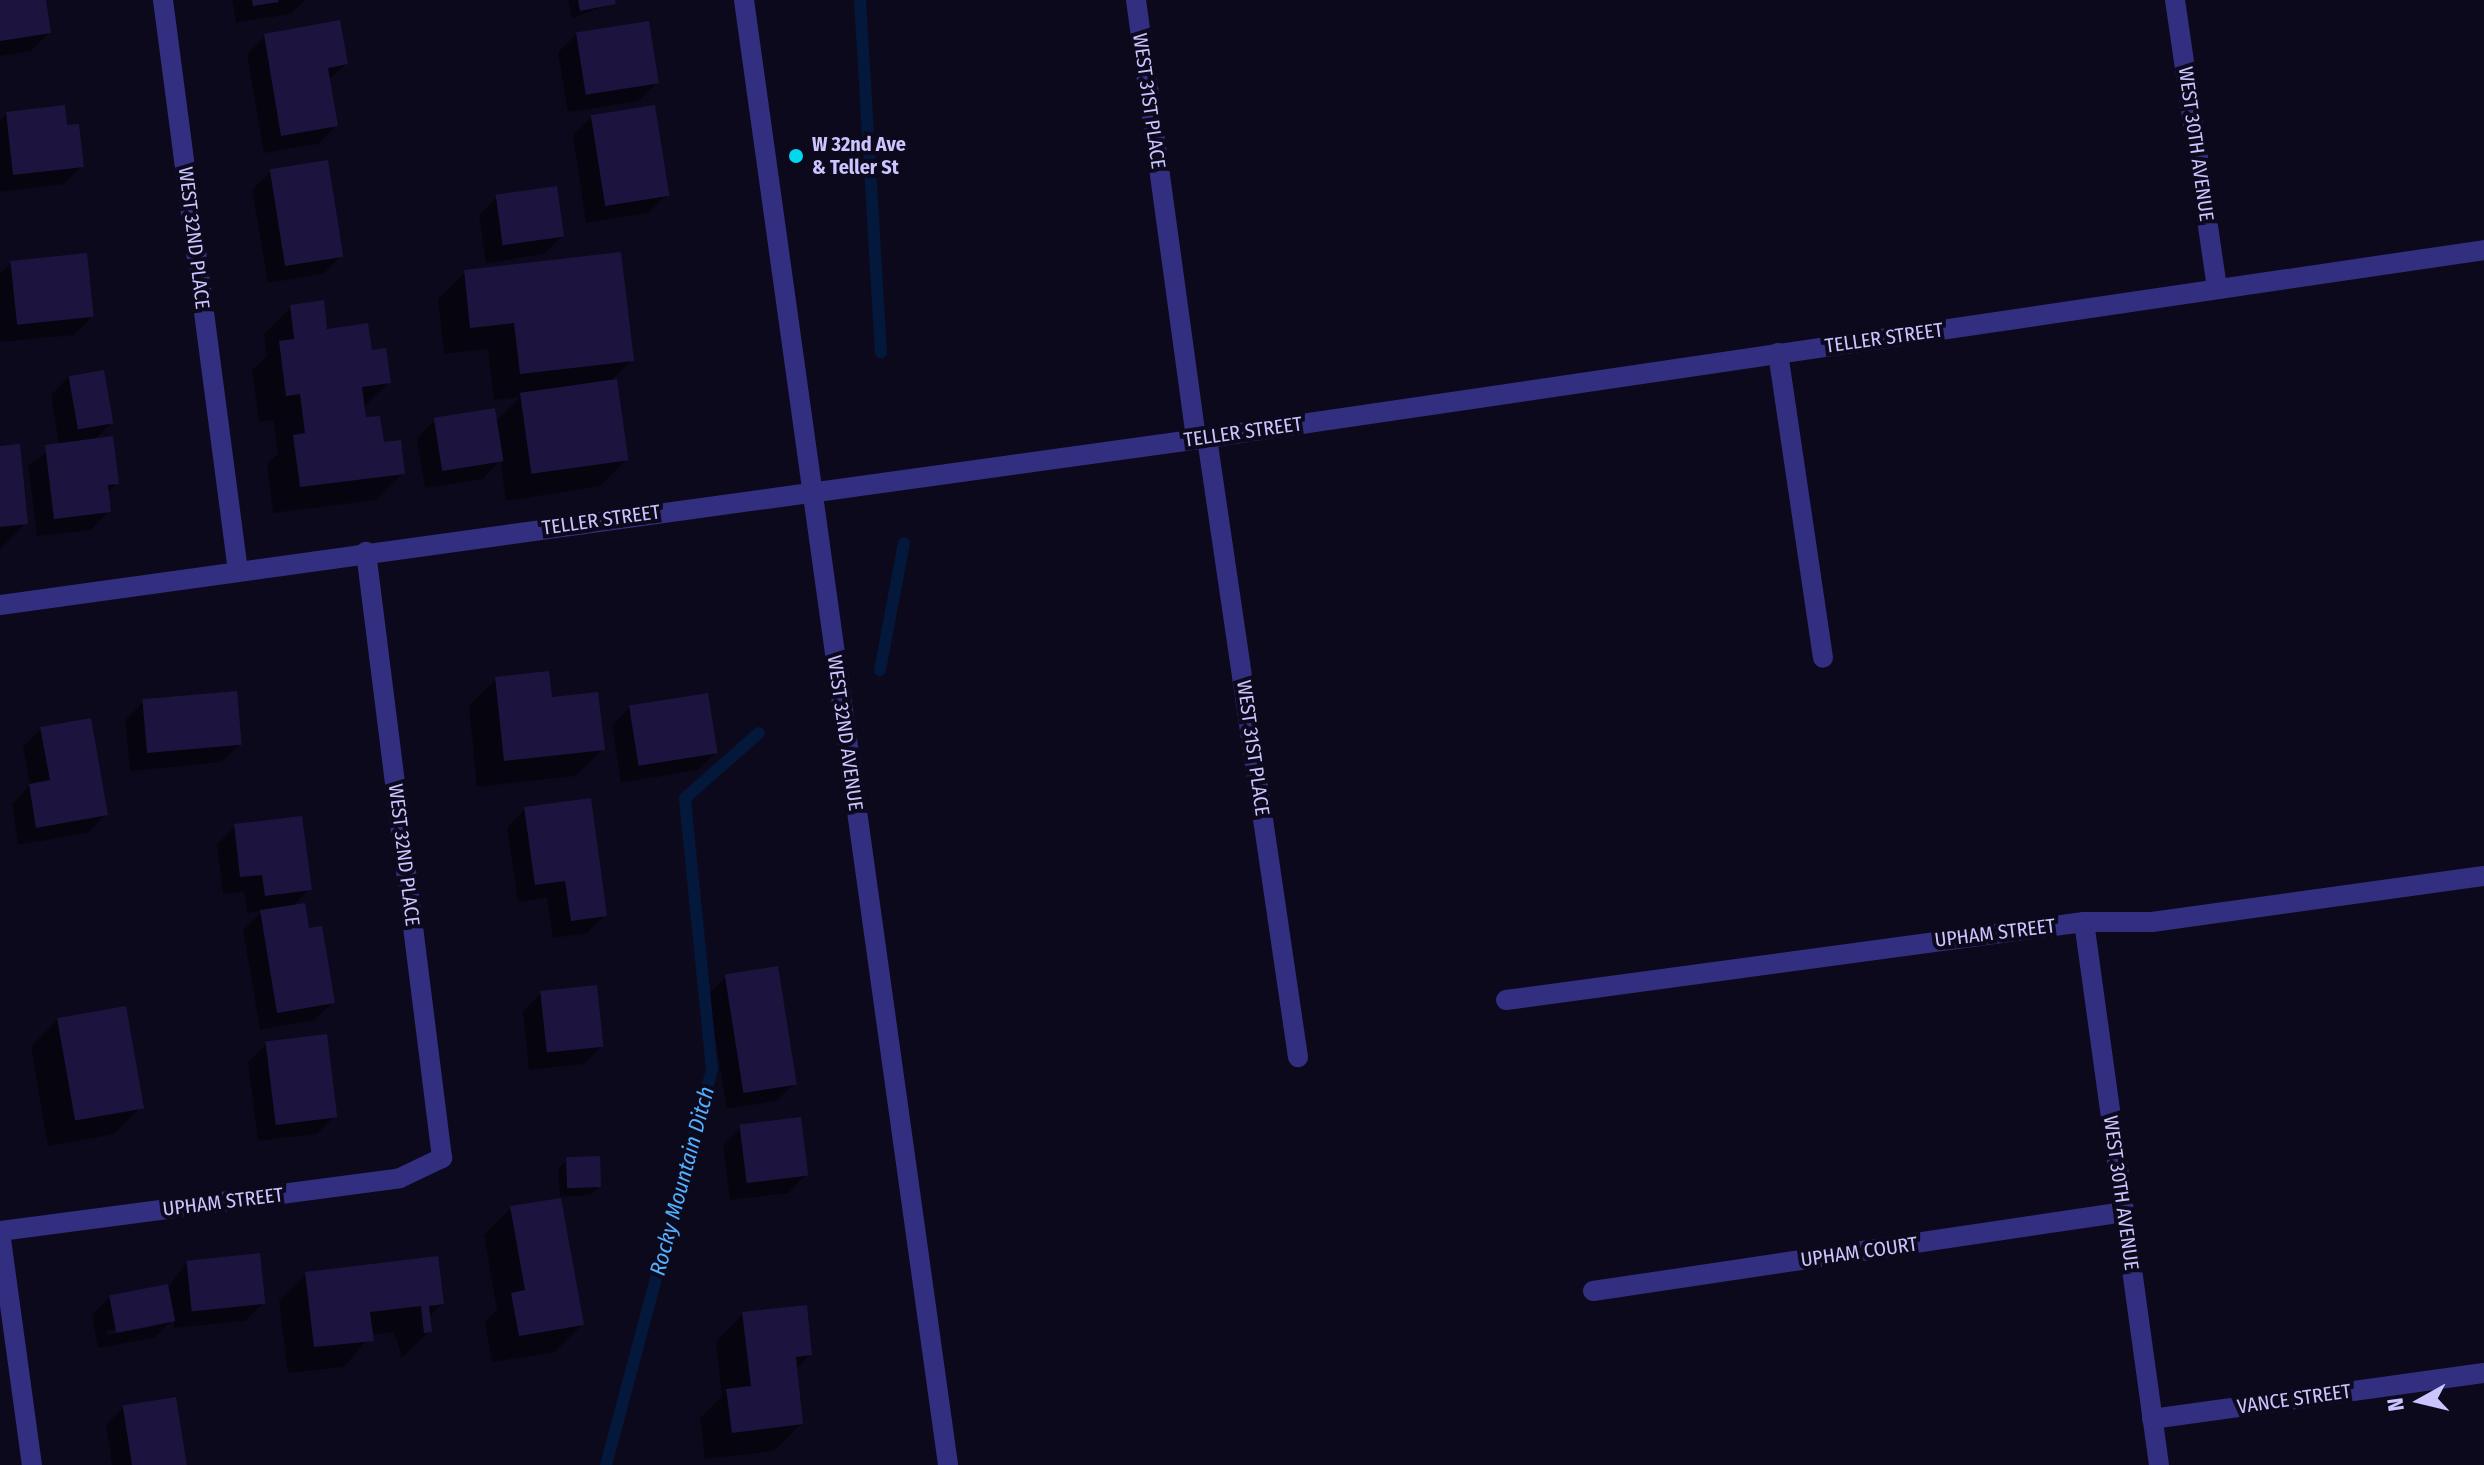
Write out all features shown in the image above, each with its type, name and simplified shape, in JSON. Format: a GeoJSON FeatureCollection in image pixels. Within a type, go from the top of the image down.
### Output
{"type":"FeatureCollection","features":[{"type":"Feature","properties":{"kind":"street","name":"WEST 32ND PLACE"},"geometry":{"type":"LineString","coordinates":[[163,0],[238,571]]}},
{"type":"Feature","properties":{"kind":"street","name":"WEST 32ND AVENUE"},"geometry":{"type":"LineString","coordinates":[[744,0],[948,1465]]}},
{"type":"Feature","properties":{"kind":"street","name":"WEST 31ST PLACE"},"geometry":{"type":"LineString","coordinates":[[1136,0],[1298,1057]]}},
{"type":"Feature","properties":{"kind":"street","name":"WEST 30TH AVENUE"},"geometry":{"type":"LineString","coordinates":[[2175,0],[2217,289]]}},
{"type":"Feature","properties":{"kind":"street","name":"TELLER STREET"},"geometry":{"type":"LineString","coordinates":[[0,605],[1201,439],[2484,250]]}},
{"type":"Feature","properties":{"kind":"street"},"geometry":{"type":"LineString","coordinates":[[1778,353],[1823,658]]}},
{"type":"Feature","properties":{"kind":"street","name":"WEST 32ND PLACE"},"geometry":{"type":"LineString","coordinates":[[366,552],[442,1158]]}},
{"type":"Feature","properties":{"kind":"street","name":"UPHAM STREET"},"geometry":{"type":"LineString","coordinates":[[1506,1000],[2084,922],[2152,922],[2484,876]]}},
{"type":"Feature","properties":{"kind":"street","name":"WEST 30TH AVENUE"},"geometry":{"type":"LineString","coordinates":[[2084,922],[2159,1465]]}},
{"type":"Feature","properties":{"kind":"street","name":"UPHAM STREET"},"geometry":{"type":"LineString","coordinates":[[0,1231],[400,1178],[442,1158]]}},
{"type":"Feature","properties":{"kind":"street","name":"UPHAM COURT"},"geometry":{"type":"LineString","coordinates":[[1593,1291],[2124,1212]]}},
{"type":"Feature","properties":{"kind":"street"},"geometry":{"type":"LineString","coordinates":[[0,1231],[32,1465]]}},
{"type":"Feature","properties":{"kind":"street","name":"VANCE STREET"},"geometry":{"type":"LineString","coordinates":[[2152,1419],[2484,1373]]}},
{"type":"Feature","properties":{"kind":"building"},"geometry":{"type":"Polygon","coordinates":[[[0,0],[46,0],[51,33],[0,41],[0,0]]]}},
{"type":"Feature","properties":{"kind":"building"},"geometry":{"type":"Polygon","coordinates":[[[252,0],[278,0],[279,2],[253,6],[252,0]]]}},
{"type":"Feature","properties":{"kind":"building"},"geometry":{"type":"Polygon","coordinates":[[[578,0],[615,0],[616,4],[580,11],[578,0]]]}},
{"type":"Feature","properties":{"kind":"building"},"geometry":{"type":"Polygon","coordinates":[[[340,20],[348,64],[328,68],[338,126],[281,136],[264,34],[340,20]]]}},
{"type":"Feature","properties":{"kind":"building"},"geometry":{"type":"Polygon","coordinates":[[[649,21],[659,83],[586,95],[576,33],[649,21]]]}},
{"type":"Feature","properties":{"kind":"building"},"geometry":{"type":"Polygon","coordinates":[[[65,105],[67,125],[79,124],[84,167],[13,175],[6,112],[65,105]]]}},
{"type":"Feature","properties":{"kind":"building"},"geometry":{"type":"Polygon","coordinates":[[[655,105],[669,196],[605,206],[591,115],[655,105]]]}},
{"type":"Feature","properties":{"kind":"building"},"geometry":{"type":"Polygon","coordinates":[[[328,160],[343,257],[285,266],[270,169],[328,160]]]}},
{"type":"Feature","properties":{"kind":"building"},"geometry":{"type":"Polygon","coordinates":[[[557,186],[564,237],[503,245],[496,195],[557,186]]]}},
{"type":"Feature","properties":{"kind":"building"},"geometry":{"type":"Polygon","coordinates":[[[621,252],[634,361],[520,374],[514,323],[470,328],[464,270],[621,252]]]}},
{"type":"Feature","properties":{"kind":"building"},"geometry":{"type":"Polygon","coordinates":[[[87,253],[94,317],[17,325],[10,261],[87,253]]]}},
{"type":"Feature","properties":{"kind":"building"},"geometry":{"type":"Polygon","coordinates":[[[324,300],[327,329],[368,323],[372,350],[386,348],[391,383],[362,387],[366,417],[380,416],[384,442],[401,440],[405,474],[300,487],[293,435],[305,433],[300,394],[286,396],[279,341],[294,339],[290,305],[324,300]]]}},
{"type":"Feature","properties":{"kind":"building"},"geometry":{"type":"Polygon","coordinates":[[[104,370],[113,423],[78,429],[69,376],[104,370]]]}},
{"type":"Feature","properties":{"kind":"building"},"geometry":{"type":"Polygon","coordinates":[[[617,379],[628,460],[531,474],[520,393],[617,379]]]}},
{"type":"Feature","properties":{"kind":"building"},"geometry":{"type":"Polygon","coordinates":[[[495,408],[503,461],[442,471],[434,418],[495,408]]]}},
{"type":"Feature","properties":{"kind":"building"},"geometry":{"type":"Polygon","coordinates":[[[113,436],[119,484],[108,485],[111,512],[54,519],[45,445],[113,436]]]}},
{"type":"Feature","properties":{"kind":"building"},"geometry":{"type":"Polygon","coordinates":[[[20,444],[28,524],[0,527],[0,446],[20,444]]]}},
{"type":"Feature","properties":{"kind":"building"},"geometry":{"type":"Polygon","coordinates":[[[549,671],[552,697],[598,692],[605,750],[504,761],[495,677],[549,671]]]}},
{"type":"Feature","properties":{"kind":"building"},"geometry":{"type":"Polygon","coordinates":[[[237,691],[242,745],[147,753],[142,699],[237,691]]]}},
{"type":"Feature","properties":{"kind":"building"},"geometry":{"type":"Polygon","coordinates":[[[708,693],[718,753],[639,766],[629,706],[708,693]]]}},
{"type":"Feature","properties":{"kind":"building"},"geometry":{"type":"Polygon","coordinates":[[[91,718],[108,815],[36,828],[29,784],[50,780],[40,727],[91,718]]]}},
{"type":"Feature","properties":{"kind":"building"},"geometry":{"type":"Polygon","coordinates":[[[591,798],[607,916],[571,921],[565,881],[535,885],[524,807],[591,798]]]}},
{"type":"Feature","properties":{"kind":"building"},"geometry":{"type":"Polygon","coordinates":[[[302,816],[312,890],[265,896],[262,875],[240,877],[234,824],[302,816]]]}},
{"type":"Feature","properties":{"kind":"building"},"geometry":{"type":"Polygon","coordinates":[[[305,903],[309,928],[322,926],[335,1003],[277,1013],[260,910],[305,903]]]}},
{"type":"Feature","properties":{"kind":"building"},"geometry":{"type":"Polygon","coordinates":[[[778,966],[797,1085],[743,1093],[725,974],[778,966]]]}},
{"type":"Feature","properties":{"kind":"building"},"geometry":{"type":"Polygon","coordinates":[[[597,985],[603,1047],[547,1053],[540,991],[597,985]]]}},
{"type":"Feature","properties":{"kind":"building"},"geometry":{"type":"Polygon","coordinates":[[[126,1006],[144,1108],[75,1121],[57,1018],[126,1006]]]}},
{"type":"Feature","properties":{"kind":"building"},"geometry":{"type":"Polygon","coordinates":[[[327,1034],[337,1117],[276,1125],[265,1042],[327,1034]]]}},
{"type":"Feature","properties":{"kind":"building"},"geometry":{"type":"Polygon","coordinates":[[[801,1117],[808,1176],[747,1183],[739,1125],[801,1117]]]}},
{"type":"Feature","properties":{"kind":"building"},"geometry":{"type":"Polygon","coordinates":[[[600,1156],[601,1187],[567,1188],[566,1157],[600,1156]]]}},
{"type":"Feature","properties":{"kind":"building"},"geometry":{"type":"Polygon","coordinates":[[[561,1198],[584,1325],[519,1336],[511,1293],[525,1290],[510,1206],[561,1198]]]}},
{"type":"Feature","properties":{"kind":"building"},"geometry":{"type":"Polygon","coordinates":[[[260,1253],[265,1304],[192,1311],[186,1261],[260,1253]]]}},
{"type":"Feature","properties":{"kind":"building"},"geometry":{"type":"Polygon","coordinates":[[[438,1256],[444,1304],[429,1306],[432,1332],[424,1333],[421,1306],[370,1312],[374,1341],[314,1347],[305,1272],[438,1256]]]}},
{"type":"Feature","properties":{"kind":"building"},"geometry":{"type":"Polygon","coordinates":[[[168,1284],[175,1321],[116,1333],[109,1295],[168,1284]]]}},
{"type":"Feature","properties":{"kind":"building"},"geometry":{"type":"Polygon","coordinates":[[[807,1305],[812,1355],[796,1357],[803,1424],[732,1433],[726,1389],[751,1386],[742,1312],[807,1305]]]}},
{"type":"Feature","properties":{"kind":"building"},"geometry":{"type":"Polygon","coordinates":[[[176,1397],[187,1465],[132,1465],[123,1405],[176,1397]]]}},
{"type":"Feature","properties":{"kind":"waterway","name":"Rocky Mountain Ditch"},"geometry":{"type":"LineString","coordinates":[[860,0],[881,352]]}},
{"type":"Feature","properties":{"kind":"waterway","name":"Rocky Mountain Ditch"},"geometry":{"type":"LineString","coordinates":[[880,670],[904,543]]}},
{"type":"Feature","properties":{"kind":"waterway","name":"Rocky Mountain Ditch"},"geometry":{"type":"LineString","coordinates":[[606,1465],[712,1070],[685,798],[759,733]]}},
{"type":"Feature","properties":{"kind":"place","name":"W 32nd Ave & Teller St"},"geometry":{"type":"Point","coordinates":[796,156]}}]}
